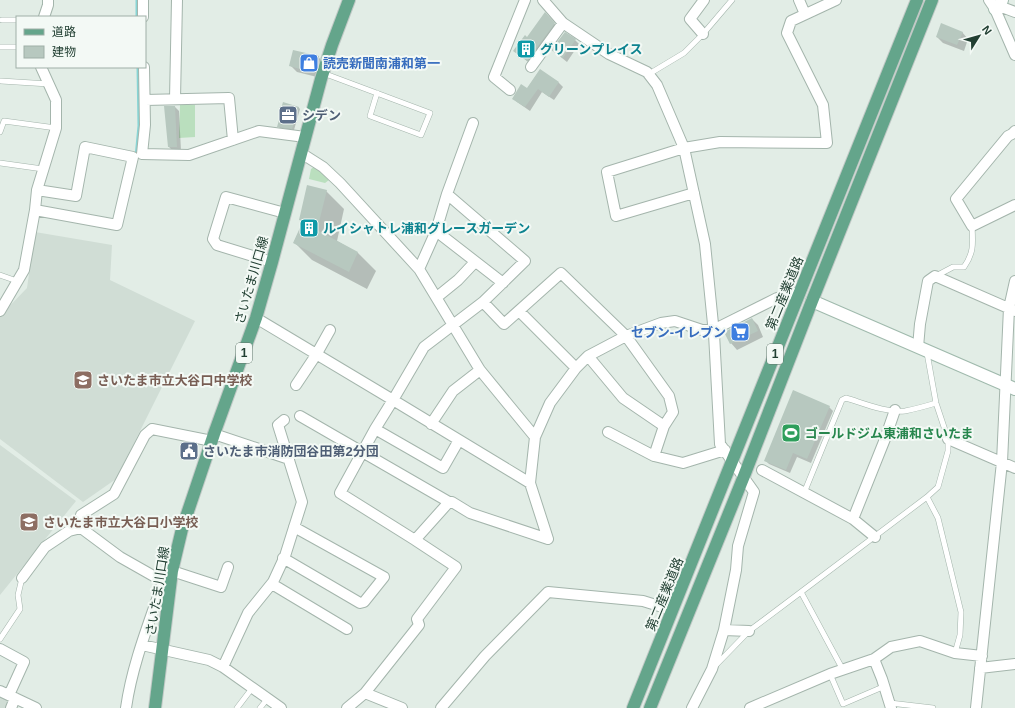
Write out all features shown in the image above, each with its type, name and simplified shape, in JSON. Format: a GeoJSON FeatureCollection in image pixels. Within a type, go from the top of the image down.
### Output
{"type":"FeatureCollection","features":[{"type":"Feature","properties":{"kind":"main road","name":"さいたま川口線"},"geometry":{"type":"LineString","coordinates":[[155,708],[163,650],[166,586],[172,571],[182,529],[256,318],[323,73],[349,0]]}},
{"type":"Feature","properties":{"kind":"main road","name":"第二産業道路"},"geometry":{"type":"LineString","coordinates":[[633,708],[917,0]]}},
{"type":"Feature","properties":{"kind":"main road","name":"1"},"geometry":{"type":"LineString","coordinates":[[650,708],[744,476],[932,0]]}},
{"type":"Feature","properties":{"kind":"street"},"geometry":{"type":"LineString","coordinates":[[44,16],[48,0]]}},
{"type":"Feature","properties":{"kind":"street"},"geometry":{"type":"LineString","coordinates":[[143,0],[143,16]]}},
{"type":"Feature","properties":{"kind":"street"},"geometry":{"type":"LineString","coordinates":[[175,99],[177,0]]}},
{"type":"Feature","properties":{"kind":"street"},"geometry":{"type":"LineString","coordinates":[[510,90],[494,77],[525,0]]}},
{"type":"Feature","properties":{"kind":"street"},"geometry":{"type":"LineString","coordinates":[[544,0],[563,23],[609,54],[647,72],[657,85],[684,148],[705,244],[713,330],[720,444],[754,492],[738,546],[736,570],[724,630],[712,669],[692,708]]}},
{"type":"Feature","properties":{"kind":"street"},"geometry":{"type":"LineString","coordinates":[[703,34],[690,19],[704,0]]}},
{"type":"Feature","properties":{"kind":"street"},"geometry":{"type":"LineString","coordinates":[[799,0],[805,14]]}},
{"type":"Feature","properties":{"kind":"street"},"geometry":{"type":"LineString","coordinates":[[694,193],[616,216],[606,172],[684,148],[720,142],[827,143],[823,105],[787,33],[791,21],[836,0]]}},
{"type":"Feature","properties":{"kind":"street"},"geometry":{"type":"LineString","coordinates":[[996,4],[1015,12]]}},
{"type":"Feature","properties":{"kind":"street"},"geometry":{"type":"LineString","coordinates":[[996,4],[1015,55]]}},
{"type":"Feature","properties":{"kind":"street"},"geometry":{"type":"LineString","coordinates":[[531,67],[563,23]]}},
{"type":"Feature","properties":{"kind":"street"},"geometry":{"type":"LineString","coordinates":[[1,309],[24,270],[35,210],[37,190],[56,128],[56,100],[41,68]]}},
{"type":"Feature","properties":{"kind":"street"},"geometry":{"type":"LineString","coordinates":[[144,68],[145,125],[142,154],[189,155],[259,131],[306,137]]}},
{"type":"Feature","properties":{"kind":"street"},"geometry":{"type":"LineString","coordinates":[[145,100],[229,98],[233,140]]}},
{"type":"Feature","properties":{"kind":"street"},"geometry":{"type":"LineString","coordinates":[[419,269],[436,231],[447,194],[473,123]]}},
{"type":"Feature","properties":{"kind":"street"},"geometry":{"type":"LineString","coordinates":[[1015,132],[1008,136],[956,199],[972,226],[1015,205]]}},
{"type":"Feature","properties":{"kind":"street"},"geometry":{"type":"LineString","coordinates":[[35,210],[117,225],[133,157],[85,147],[76,196],[37,190]]}},
{"type":"Feature","properties":{"kind":"street"},"geometry":{"type":"LineString","coordinates":[[301,153],[323,167],[340,183],[419,269],[480,370],[535,437]]}},
{"type":"Feature","properties":{"kind":"street"},"geometry":{"type":"LineString","coordinates":[[347,708],[365,693],[419,625],[417,619],[456,567],[340,493],[375,429],[424,347],[483,302],[525,261],[447,194]]}},
{"type":"Feature","properties":{"kind":"street"},"geometry":{"type":"LineString","coordinates":[[272,262],[217,245],[213,239],[226,197],[285,213]]}},
{"type":"Feature","properties":{"kind":"street"},"geometry":{"type":"LineString","coordinates":[[436,231],[503,283]]}},
{"type":"Feature","properties":{"kind":"street"},"geometry":{"type":"LineString","coordinates":[[437,297],[458,280],[475,262]]}},
{"type":"Feature","properties":{"kind":"street"},"geometry":{"type":"LineString","coordinates":[[483,302],[504,324],[562,273],[626,336],[669,396],[673,412],[664,426],[654,456]]}},
{"type":"Feature","properties":{"kind":"street"},"geometry":{"type":"LineString","coordinates":[[922,349],[920,324],[928,281],[935,276],[1012,310]]}},
{"type":"Feature","properties":{"kind":"street"},"geometry":{"type":"LineString","coordinates":[[976,708],[1010,387],[1012,310],[1015,281]]}},
{"type":"Feature","properties":{"kind":"street"},"geometry":{"type":"LineString","coordinates":[[300,416],[470,513],[548,539],[530,483],[535,437],[550,403],[576,368],[588,356],[626,336],[661,323],[675,321],[702,330],[713,330],[777,298],[800,292]]}},
{"type":"Feature","properties":{"kind":"street"},"geometry":{"type":"LineString","coordinates":[[812,302],[1010,387]]}},
{"type":"Feature","properties":{"kind":"street"},"geometry":{"type":"LineString","coordinates":[[519,311],[576,368]]}},
{"type":"Feature","properties":{"kind":"street"},"geometry":{"type":"LineString","coordinates":[[256,318],[530,483]]}},
{"type":"Feature","properties":{"kind":"street"},"geometry":{"type":"LineString","coordinates":[[296,385],[330,330]]}},
{"type":"Feature","properties":{"kind":"street"},"geometry":{"type":"LineString","coordinates":[[588,356],[623,398],[664,426]]}},
{"type":"Feature","properties":{"kind":"street"},"geometry":{"type":"LineString","coordinates":[[431,424],[453,391],[480,370]]}},
{"type":"Feature","properties":{"kind":"street"},"geometry":{"type":"LineString","coordinates":[[853,519],[895,410]]}},
{"type":"Feature","properties":{"kind":"street"},"geometry":{"type":"LineString","coordinates":[[223,667],[248,613],[272,584],[283,558],[302,502],[278,425],[284,420]]}},
{"type":"Feature","properties":{"kind":"street"},"geometry":{"type":"LineString","coordinates":[[81,515],[114,494],[145,435],[152,429],[213,438],[288,459]]}},
{"type":"Feature","properties":{"kind":"street"},"geometry":{"type":"LineString","coordinates":[[375,429],[443,468],[459,440]]}},
{"type":"Feature","properties":{"kind":"street"},"geometry":{"type":"LineString","coordinates":[[608,432],[654,456],[683,463],[724,450]]}},
{"type":"Feature","properties":{"kind":"street"},"geometry":{"type":"LineString","coordinates":[[948,439],[1015,468]]}},
{"type":"Feature","properties":{"kind":"street"},"geometry":{"type":"LineString","coordinates":[[762,470],[853,519],[875,537]]}},
{"type":"Feature","properties":{"kind":"street"},"geometry":{"type":"LineString","coordinates":[[415,540],[449,502]]}},
{"type":"Feature","properties":{"kind":"street"},"geometry":{"type":"LineString","coordinates":[[283,558],[360,603],[364,602],[384,577],[294,527]]}},
{"type":"Feature","properties":{"kind":"street"},"geometry":{"type":"LineString","coordinates":[[22,578],[45,546],[69,531],[81,528],[120,557],[166,586],[142,645],[126,708]]}},
{"type":"Feature","properties":{"kind":"street"},"geometry":{"type":"LineString","coordinates":[[172,571],[221,587],[228,567]]}},
{"type":"Feature","properties":{"kind":"street"},"geometry":{"type":"LineString","coordinates":[[272,584],[347,630]]}},
{"type":"Feature","properties":{"kind":"street"},"geometry":{"type":"LineString","coordinates":[[441,708],[486,656],[548,592],[643,601],[672,610]]}},
{"type":"Feature","properties":{"kind":"street"},"geometry":{"type":"LineString","coordinates":[[724,630],[750,631]]}},
{"type":"Feature","properties":{"kind":"street"},"geometry":{"type":"LineString","coordinates":[[750,708],[773,704],[830,674],[874,659],[891,647],[920,641],[955,653],[982,656]]}},
{"type":"Feature","properties":{"kind":"street"},"geometry":{"type":"LineString","coordinates":[[142,645],[209,660],[223,667],[281,708]]}},
{"type":"Feature","properties":{"kind":"street"},"geometry":{"type":"LineString","coordinates":[[0,649],[24,662],[8,695],[11,708]]}},
{"type":"Feature","properties":{"kind":"street"},"geometry":{"type":"LineString","coordinates":[[874,659],[885,686],[890,706]]}},
{"type":"Feature","properties":{"kind":"street"},"geometry":{"type":"LineString","coordinates":[[980,668],[1015,664]]}},
{"type":"Feature","properties":{"kind":"street"},"geometry":{"type":"LineString","coordinates":[[365,693],[398,707]]}},
{"type":"Feature","properties":{"kind":"street"},"geometry":{"type":"LineString","coordinates":[[8,695],[36,708]]}},
{"type":"Feature","properties":{"kind":"lane"},"geometry":{"type":"LineString","coordinates":[[648,74],[684,53],[703,34],[732,0]]}},
{"type":"Feature","properties":{"kind":"lane"},"geometry":{"type":"LineString","coordinates":[[2,20],[16,20]]}},
{"type":"Feature","properties":{"kind":"lane"},"geometry":{"type":"LineString","coordinates":[[0,47],[16,47]]}},
{"type":"Feature","properties":{"kind":"lane"},"geometry":{"type":"LineString","coordinates":[[323,73],[430,113],[422,135],[370,116],[377,94]]}},
{"type":"Feature","properties":{"kind":"lane"},"geometry":{"type":"LineString","coordinates":[[1,81],[48,84]]}},
{"type":"Feature","properties":{"kind":"lane"},"geometry":{"type":"LineString","coordinates":[[0,132],[4,121],[56,128]]}},
{"type":"Feature","properties":{"kind":"lane"},"geometry":{"type":"LineString","coordinates":[[0,162],[43,169]]}},
{"type":"Feature","properties":{"kind":"lane"},"geometry":{"type":"LineString","coordinates":[[935,276],[953,267],[964,267],[973,244],[972,226]]}},
{"type":"Feature","properties":{"kind":"lane"},"geometry":{"type":"LineString","coordinates":[[0,275],[17,281]]}},
{"type":"Feature","properties":{"kind":"lane"},"geometry":{"type":"LineString","coordinates":[[712,669],[750,631],[875,537],[938,487],[948,451],[948,439],[936,404],[922,349]]}},
{"type":"Feature","properties":{"kind":"lane"},"geometry":{"type":"LineString","coordinates":[[804,493],[842,400],[846,398],[884,409],[904,411],[936,404]]}},
{"type":"Feature","properties":{"kind":"lane"},"geometry":{"type":"LineString","coordinates":[[927,497],[938,518],[961,612],[960,635],[955,653]]}},
{"type":"Feature","properties":{"kind":"lane"},"geometry":{"type":"LineString","coordinates":[[0,638],[20,609],[18,595],[22,578]]}},
{"type":"Feature","properties":{"kind":"lane"},"geometry":{"type":"LineString","coordinates":[[801,592],[842,670]]}},
{"type":"Feature","properties":{"kind":"lane"},"geometry":{"type":"LineString","coordinates":[[830,674],[843,704],[885,686]]}},
{"type":"Feature","properties":{"kind":"lane"},"geometry":{"type":"LineString","coordinates":[[237,708],[253,687]]}},
{"type":"Feature","properties":{"kind":"lane"},"geometry":{"type":"LineString","coordinates":[[260,708],[268,698]]}},
{"type":"Feature","properties":{"kind":"lane"},"geometry":{"type":"LineString","coordinates":[[890,706],[933,708]]}},
{"type":"Feature","properties":{"kind":"shaded area","name":"さいたま市立大谷口中学校"},"geometry":{"type":"Polygon","coordinates":[[[35,232],[112,245],[110,280],[195,321],[116,479],[83,502],[0,439],[0,316],[27,288],[35,232]]]}},
{"type":"Feature","properties":{"kind":"shaded area","name":"さいたま市立大谷口小学校"},"geometry":{"type":"Polygon","coordinates":[[[0,445],[76,501],[0,595],[0,445]]]}},
{"type":"Feature","properties":{"kind":"shaded area"},"geometry":{"type":"Polygon","coordinates":[[[0,695],[11,700],[7,708],[0,708],[0,695]]]}},
{"type":"Feature","properties":{"kind":"green space"},"geometry":{"type":"Polygon","coordinates":[[[180,105],[195,105],[195,137],[179,138],[180,105]]]}},
{"type":"Feature","properties":{"kind":"green space"},"geometry":{"type":"Polygon","coordinates":[[[314,167],[329,180],[325,183],[309,179],[311,169],[314,167]]]}},
{"type":"Feature","properties":{"kind":"building"},"geometry":{"type":"Polygon","coordinates":[[[545,12],[555,23],[527,61],[513,51],[525,35],[527,37],[545,12]]]}},
{"type":"Feature","properties":{"kind":"building"},"geometry":{"type":"Polygon","coordinates":[[[941,23],[963,32],[957,45],[936,37],[941,23]]]}},
{"type":"Feature","properties":{"kind":"building"},"geometry":{"type":"Polygon","coordinates":[[[565,32],[576,39],[563,58],[551,50],[565,32]]]}},
{"type":"Feature","properties":{"kind":"building"},"geometry":{"type":"Polygon","coordinates":[[[293,50],[319,56],[315,73],[289,66],[293,50]]]}},
{"type":"Feature","properties":{"kind":"building"},"geometry":{"type":"Polygon","coordinates":[[[540,69],[559,82],[549,97],[538,89],[525,107],[512,99],[521,84],[527,88],[540,69]]]}},
{"type":"Feature","properties":{"kind":"building"},"geometry":{"type":"Polygon","coordinates":[[[283,102],[299,107],[292,129],[277,127],[283,102]]]}},
{"type":"Feature","properties":{"kind":"building"},"geometry":{"type":"Polygon","coordinates":[[[164,106],[175,106],[177,147],[168,147],[164,106]]]}},
{"type":"Feature","properties":{"kind":"building","name":"ルイシャトレ浦和グレースガーデン"},"geometry":{"type":"Polygon","coordinates":[[[307,185],[327,190],[317,230],[358,252],[349,272],[293,243],[303,221],[299,220],[307,185]]]}},
{"type":"Feature","properties":{"kind":"building"},"geometry":{"type":"Polygon","coordinates":[[[752,318],[758,331],[730,344],[724,332],[752,318]]]}},
{"type":"Feature","properties":{"kind":"building"},"geometry":{"type":"Polygon","coordinates":[[[793,390],[830,406],[807,459],[793,453],[786,470],[764,461],[793,390]]]}},
{"type":"Feature","properties":{"kind":"waterway"},"geometry":{"type":"LineString","coordinates":[[137,0],[137,16]]}},
{"type":"Feature","properties":{"kind":"waterway"},"geometry":{"type":"LineString","coordinates":[[136,157],[139,126],[138,68]]}},
{"type":"Feature","properties":{"kind":"place","name":"グリーンプレイス"},"geometry":{"type":"Point","coordinates":[526,49]}},
{"type":"Feature","properties":{"kind":"place","name":"読売新聞南浦和第一"},"geometry":{"type":"Point","coordinates":[309,63]}},
{"type":"Feature","properties":{"kind":"place","name":"シデン"},"geometry":{"type":"Point","coordinates":[288,115]}},
{"type":"Feature","properties":{"kind":"place","name":"ルイシャトレ浦和グレースガーデン"},"geometry":{"type":"Point","coordinates":[309,228]}},
{"type":"Feature","properties":{"kind":"place","name":"セブン-イレブン"},"geometry":{"type":"Point","coordinates":[740,332]}},
{"type":"Feature","properties":{"kind":"place","name":"さいたま市立大谷口中学校"},"geometry":{"type":"Point","coordinates":[83,380]}},
{"type":"Feature","properties":{"kind":"place","name":"ゴールドジム東浦和さいたま"},"geometry":{"type":"Point","coordinates":[791,433]}},
{"type":"Feature","properties":{"kind":"place","name":"さいたま市消防団谷田第2分団"},"geometry":{"type":"Point","coordinates":[189,451]}},
{"type":"Feature","properties":{"kind":"place","name":"さいたま市立大谷口小学校"},"geometry":{"type":"Point","coordinates":[29,522]}}]}
